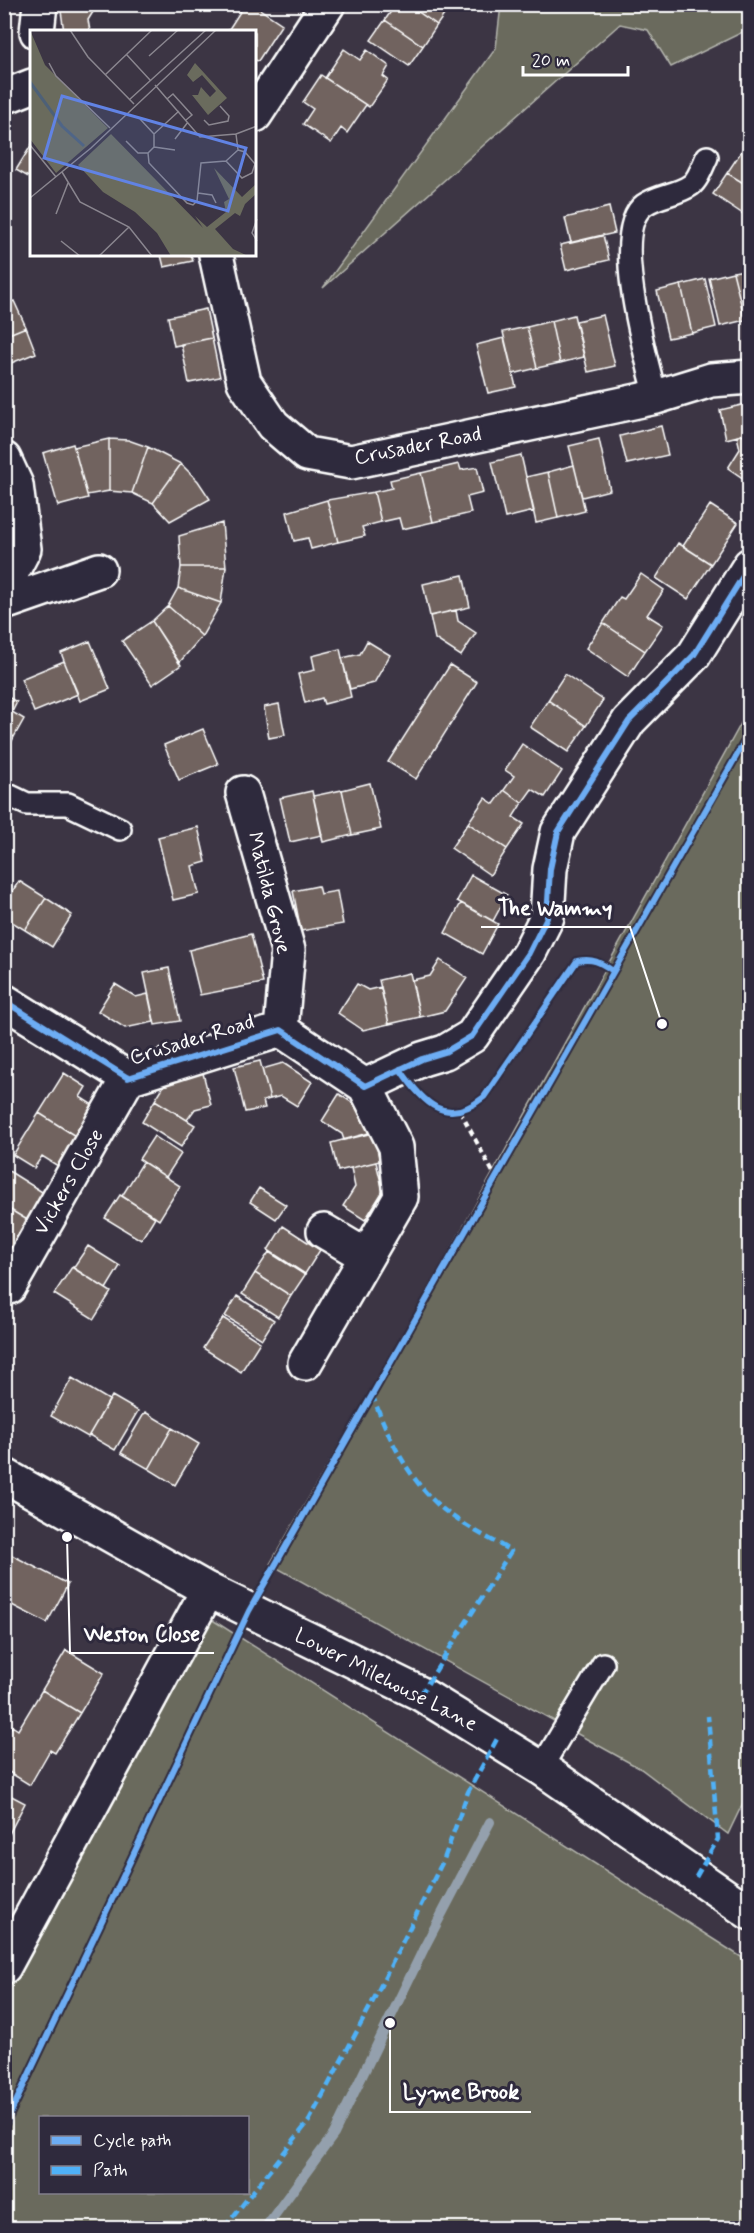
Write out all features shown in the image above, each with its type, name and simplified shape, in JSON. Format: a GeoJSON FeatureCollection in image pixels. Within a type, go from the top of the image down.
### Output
{"type":"FeatureCollection","features":[{"type":"Feature","properties":{"kind":"street"},"geometry":{"type":"LineString","coordinates":[[37,30],[40,4]]}},
{"type":"Feature","properties":{"kind":"street"},"geometry":{"type":"LineString","coordinates":[[256,113],[328,4]]}},
{"type":"Feature","properties":{"kind":"street"},"geometry":{"type":"LineString","coordinates":[[4,98],[30,87]]}},
{"type":"Feature","properties":{"kind":"street","name":"Crusader Road"},"geometry":{"type":"LineString","coordinates":[[216,256],[244,382],[273,425],[307,454],[351,462],[656,397],[711,380],[750,377]]}},
{"type":"Feature","properties":{"kind":"street"},"geometry":{"type":"LineString","coordinates":[[4,459],[16,485],[24,549],[4,587]]}},
{"type":"Feature","properties":{"kind":"street"},"geometry":{"type":"LineString","coordinates":[[305,1363],[400,1197],[396,1147],[364,1086],[422,1059],[445,1052],[472,1036],[529,953],[547,917],[550,869],[558,832],[629,721],[694,655],[750,565]]}},
{"type":"Feature","properties":{"kind":"street"},"geometry":{"type":"LineString","coordinates":[[4,603],[99,570]]}},
{"type":"Feature","properties":{"kind":"street","name":"Matilda Grove"},"geometry":{"type":"LineString","coordinates":[[243,793],[288,950],[280,1030]]}},
{"type":"Feature","properties":{"kind":"street","name":"Crusader Road"},"geometry":{"type":"LineString","coordinates":[[4,1001],[128,1078],[280,1030],[364,1086]]}},
{"type":"Feature","properties":{"kind":"street","name":"Vickers Close"},"geometry":{"type":"LineString","coordinates":[[9,1287],[128,1078]]}},
{"type":"Feature","properties":{"kind":"street"},"geometry":{"type":"LineString","coordinates":[[324,1231],[366,1256]]}},
{"type":"Feature","properties":{"kind":"street","name":"Lower Milehouse Lane"},"geometry":{"type":"LineString","coordinates":[[4,1475],[208,1590],[421,1694],[542,1768],[750,1913]]}},
{"type":"Feature","properties":{"kind":"street"},"geometry":{"type":"LineString","coordinates":[[4,1966],[208,1590]]}},
{"type":"Feature","properties":{"kind":"lane"},"geometry":{"type":"LineString","coordinates":[[656,397],[636,316],[629,254],[634,223],[643,206],[693,184],[707,157]]}},
{"type":"Feature","properties":{"kind":"lane"},"geometry":{"type":"LineString","coordinates":[[4,793],[27,804],[68,804],[120,829]]}},
{"type":"Feature","properties":{"kind":"lane"},"geometry":{"type":"LineString","coordinates":[[542,1768],[603,1664]]}},
{"type":"Feature","properties":{"kind":"path"},"geometry":{"type":"LineString","coordinates":[[460,1111],[496,1178]]}},
{"type":"Feature","properties":{"kind":"path"},"geometry":{"type":"LineString","coordinates":[[490,1189],[501,1168]]}},
{"type":"Feature","properties":{"kind":"green space"},"geometry":{"type":"Polygon","coordinates":[[[501,5],[749,5],[749,29],[671,67],[648,30],[620,24],[323,288],[496,48],[501,5]]]}},
{"type":"Feature","properties":{"kind":"green space"},"geometry":{"type":"Polygon","coordinates":[[[749,709],[750,1788],[728,1834],[641,1769],[270,1564],[406,1330],[749,709]]]}},
{"type":"Feature","properties":{"kind":"green space"},"geometry":{"type":"Polygon","coordinates":[[[211,1619],[749,1962],[749,2228],[5,2228],[5,1994],[211,1619]]]}},
{"type":"Feature","properties":{"kind":"building"},"geometry":{"type":"Polygon","coordinates":[[[60,4],[98,4],[88,20],[90,30],[64,30],[60,4]]]}},
{"type":"Feature","properties":{"kind":"building"},"geometry":{"type":"Polygon","coordinates":[[[245,4],[252,4],[282,24],[258,61],[256,60],[256,30],[228,30],[245,4]]]}},
{"type":"Feature","properties":{"kind":"building"},"geometry":{"type":"Polygon","coordinates":[[[396,4],[407,4],[437,25],[423,46],[385,20],[396,4]]]}},
{"type":"Feature","properties":{"kind":"building"},"geometry":{"type":"Polygon","coordinates":[[[407,4],[451,4],[451,5],[437,25],[407,4]]]}},
{"type":"Feature","properties":{"kind":"building"},"geometry":{"type":"Polygon","coordinates":[[[385,20],[423,46],[409,66],[371,40],[385,20]]]}},
{"type":"Feature","properties":{"kind":"building"},"geometry":{"type":"Polygon","coordinates":[[[344,49],[360,60],[367,50],[389,66],[383,76],[388,80],[369,107],[325,78],[344,49]]]}},
{"type":"Feature","properties":{"kind":"building"},"geometry":{"type":"Polygon","coordinates":[[[321,75],[366,105],[347,133],[341,128],[331,143],[303,124],[313,109],[303,102],[321,75]]]}},
{"type":"Feature","properties":{"kind":"building"},"geometry":{"type":"Polygon","coordinates":[[[747,143],[750,145],[750,187],[727,173],[747,143]]]}},
{"type":"Feature","properties":{"kind":"building"},"geometry":{"type":"Polygon","coordinates":[[[30,147],[30,178],[16,170],[30,147]]]}},
{"type":"Feature","properties":{"kind":"building"},"geometry":{"type":"Polygon","coordinates":[[[727,173],[750,187],[749,218],[713,194],[727,173]]]}},
{"type":"Feature","properties":{"kind":"building"},"geometry":{"type":"Polygon","coordinates":[[[609,207],[615,233],[571,243],[565,218],[609,207]]]}},
{"type":"Feature","properties":{"kind":"building"},"geometry":{"type":"Polygon","coordinates":[[[603,235],[609,260],[566,270],[560,245],[603,235]]]}},
{"type":"Feature","properties":{"kind":"building"},"geometry":{"type":"Polygon","coordinates":[[[161,256],[191,256],[193,261],[164,267],[161,256]]]}},
{"type":"Feature","properties":{"kind":"building"},"geometry":{"type":"Polygon","coordinates":[[[750,269],[750,319],[745,320],[733,272],[750,269]]]}},
{"type":"Feature","properties":{"kind":"building"},"geometry":{"type":"Polygon","coordinates":[[[733,272],[745,320],[720,326],[709,278],[733,272]]]}},
{"type":"Feature","properties":{"kind":"building"},"geometry":{"type":"Polygon","coordinates":[[[705,279],[716,327],[692,333],[681,285],[705,279]]]}},
{"type":"Feature","properties":{"kind":"building"},"geometry":{"type":"Polygon","coordinates":[[[681,285],[692,333],[668,338],[657,291],[681,285]]]}},
{"type":"Feature","properties":{"kind":"building"},"geometry":{"type":"Polygon","coordinates":[[[14,301],[26,327],[4,336],[4,305],[14,301]]]}},
{"type":"Feature","properties":{"kind":"building"},"geometry":{"type":"Polygon","coordinates":[[[206,309],[212,338],[174,346],[168,317],[206,309]]]}},
{"type":"Feature","properties":{"kind":"building"},"geometry":{"type":"Polygon","coordinates":[[[574,315],[584,357],[560,363],[551,321],[574,315]]]}},
{"type":"Feature","properties":{"kind":"building"},"geometry":{"type":"Polygon","coordinates":[[[603,315],[615,366],[588,372],[576,321],[603,315]]]}},
{"type":"Feature","properties":{"kind":"building"},"geometry":{"type":"Polygon","coordinates":[[[551,321],[560,363],[537,368],[527,327],[551,321]]]}},
{"type":"Feature","properties":{"kind":"building"},"geometry":{"type":"Polygon","coordinates":[[[26,327],[36,353],[4,366],[4,336],[26,327]]]}},
{"type":"Feature","properties":{"kind":"building"},"geometry":{"type":"Polygon","coordinates":[[[527,327],[537,368],[513,374],[503,332],[527,327]]]}},
{"type":"Feature","properties":{"kind":"building"},"geometry":{"type":"Polygon","coordinates":[[[212,338],[220,377],[189,383],[181,344],[212,338]]]}},
{"type":"Feature","properties":{"kind":"building"},"geometry":{"type":"Polygon","coordinates":[[[504,338],[516,387],[488,393],[476,345],[504,338]]]}},
{"type":"Feature","properties":{"kind":"building"},"geometry":{"type":"Polygon","coordinates":[[[750,403],[750,433],[726,439],[720,410],[750,403]]]}},
{"type":"Feature","properties":{"kind":"building"},"geometry":{"type":"Polygon","coordinates":[[[661,426],[668,455],[627,464],[620,436],[661,426]]]}},
{"type":"Feature","properties":{"kind":"building"},"geometry":{"type":"Polygon","coordinates":[[[750,433],[750,483],[728,468],[740,449],[737,436],[750,433]]]}},
{"type":"Feature","properties":{"kind":"building"},"geometry":{"type":"Polygon","coordinates":[[[109,439],[109,491],[87,495],[74,447],[109,439]]]}},
{"type":"Feature","properties":{"kind":"building"},"geometry":{"type":"Polygon","coordinates":[[[109,439],[128,440],[148,447],[132,493],[109,491],[109,439]]]}},
{"type":"Feature","properties":{"kind":"building"},"geometry":{"type":"Polygon","coordinates":[[[599,439],[610,490],[582,497],[569,446],[599,439]]]}},
{"type":"Feature","properties":{"kind":"building"},"geometry":{"type":"Polygon","coordinates":[[[73,444],[88,498],[58,506],[43,453],[73,444]]]}},
{"type":"Feature","properties":{"kind":"building"},"geometry":{"type":"Polygon","coordinates":[[[148,447],[181,464],[153,503],[132,493],[148,447]]]}},
{"type":"Feature","properties":{"kind":"building"},"geometry":{"type":"Polygon","coordinates":[[[521,455],[534,511],[505,518],[492,462],[521,455]]]}},
{"type":"Feature","properties":{"kind":"building"},"geometry":{"type":"Polygon","coordinates":[[[181,464],[198,481],[210,499],[170,521],[153,503],[181,464]]]}},
{"type":"Feature","properties":{"kind":"building"},"geometry":{"type":"Polygon","coordinates":[[[459,464],[461,470],[477,467],[483,493],[467,497],[471,513],[433,522],[421,473],[459,464]]]}},
{"type":"Feature","properties":{"kind":"building"},"geometry":{"type":"Polygon","coordinates":[[[574,465],[585,511],[558,518],[548,472],[574,465]]]}},
{"type":"Feature","properties":{"kind":"building"},"geometry":{"type":"Polygon","coordinates":[[[548,472],[558,518],[536,523],[526,477],[548,472]]]}},
{"type":"Feature","properties":{"kind":"building"},"geometry":{"type":"Polygon","coordinates":[[[421,473],[433,522],[402,529],[399,518],[381,522],[374,492],[392,488],[390,480],[421,473]]]}},
{"type":"Feature","properties":{"kind":"building"},"geometry":{"type":"Polygon","coordinates":[[[374,492],[381,522],[362,527],[365,536],[338,542],[327,500],[374,492]]]}},
{"type":"Feature","properties":{"kind":"building"},"geometry":{"type":"Polygon","coordinates":[[[327,500],[338,542],[311,549],[308,538],[294,541],[287,512],[327,500]]]}},
{"type":"Feature","properties":{"kind":"building"},"geometry":{"type":"Polygon","coordinates":[[[710,505],[738,523],[711,564],[683,546],[710,505]]]}},
{"type":"Feature","properties":{"kind":"building"},"geometry":{"type":"Polygon","coordinates":[[[222,523],[226,567],[181,567],[179,536],[222,523]]]}},
{"type":"Feature","properties":{"kind":"building"},"geometry":{"type":"Polygon","coordinates":[[[678,543],[711,564],[688,599],[656,578],[678,543]]]}},
{"type":"Feature","properties":{"kind":"building"},"geometry":{"type":"Polygon","coordinates":[[[181,567],[226,567],[221,603],[178,588],[181,567]]]}},
{"type":"Feature","properties":{"kind":"building"},"geometry":{"type":"Polygon","coordinates":[[[641,574],[664,590],[647,615],[663,625],[645,651],[603,623],[620,597],[624,599],[641,574]]]}},
{"type":"Feature","properties":{"kind":"building"},"geometry":{"type":"Polygon","coordinates":[[[463,575],[470,607],[430,616],[423,584],[463,575]]]}},
{"type":"Feature","properties":{"kind":"building"},"geometry":{"type":"Polygon","coordinates":[[[178,588],[221,603],[202,636],[168,606],[178,588]]]}},
{"type":"Feature","properties":{"kind":"building"},"geometry":{"type":"Polygon","coordinates":[[[168,606],[202,636],[179,663],[152,621],[168,606]]]}},
{"type":"Feature","properties":{"kind":"building"},"geometry":{"type":"Polygon","coordinates":[[[456,610],[458,621],[476,633],[461,656],[435,639],[430,616],[456,610]]]}},
{"type":"Feature","properties":{"kind":"building"},"geometry":{"type":"Polygon","coordinates":[[[152,621],[181,665],[152,685],[122,641],[152,621]]]}},
{"type":"Feature","properties":{"kind":"building"},"geometry":{"type":"Polygon","coordinates":[[[603,623],[645,651],[628,677],[586,648],[603,623]]]}},
{"type":"Feature","properties":{"kind":"building"},"geometry":{"type":"Polygon","coordinates":[[[90,641],[110,689],[80,701],[61,653],[90,641]]]}},
{"type":"Feature","properties":{"kind":"building"},"geometry":{"type":"Polygon","coordinates":[[[367,641],[390,655],[374,683],[350,689],[342,658],[360,654],[367,641]]]}},
{"type":"Feature","properties":{"kind":"building"},"geometry":{"type":"Polygon","coordinates":[[[340,649],[351,697],[324,704],[322,698],[305,703],[298,674],[315,670],[312,656],[340,649]]]}},
{"type":"Feature","properties":{"kind":"building"},"geometry":{"type":"Polygon","coordinates":[[[64,661],[78,694],[34,712],[21,679],[64,661]]]}},
{"type":"Feature","properties":{"kind":"building"},"geometry":{"type":"Polygon","coordinates":[[[450,665],[477,682],[416,779],[388,762],[450,665]]]}},
{"type":"Feature","properties":{"kind":"building"},"geometry":{"type":"Polygon","coordinates":[[[565,674],[603,700],[586,726],[548,700],[565,674]]]}},
{"type":"Feature","properties":{"kind":"building"},"geometry":{"type":"Polygon","coordinates":[[[4,695],[17,702],[12,712],[24,719],[14,737],[4,731],[4,695]]]}},
{"type":"Feature","properties":{"kind":"building"},"geometry":{"type":"Polygon","coordinates":[[[548,700],[586,726],[568,752],[530,727],[548,700]]]}},
{"type":"Feature","properties":{"kind":"building"},"geometry":{"type":"Polygon","coordinates":[[[279,704],[285,735],[269,738],[264,707],[279,704]]]}},
{"type":"Feature","properties":{"kind":"building"},"geometry":{"type":"Polygon","coordinates":[[[203,729],[218,764],[179,780],[164,745],[203,729]]]}},
{"type":"Feature","properties":{"kind":"building"},"geometry":{"type":"Polygon","coordinates":[[[4,731],[14,737],[5,754],[4,754],[4,731]]]}},
{"type":"Feature","properties":{"kind":"building"},"geometry":{"type":"Polygon","coordinates":[[[522,744],[562,771],[545,797],[532,789],[522,803],[504,790],[514,776],[505,770],[522,744]]]}},
{"type":"Feature","properties":{"kind":"building"},"geometry":{"type":"Polygon","coordinates":[[[370,783],[381,829],[352,835],[342,790],[370,783]]]}},
{"type":"Feature","properties":{"kind":"building"},"geometry":{"type":"Polygon","coordinates":[[[342,790],[352,835],[323,842],[313,796],[342,790]]]}},
{"type":"Feature","properties":{"kind":"building"},"geometry":{"type":"Polygon","coordinates":[[[504,790],[522,803],[513,817],[524,824],[507,849],[468,823],[485,798],[494,804],[504,790]]]}},
{"type":"Feature","properties":{"kind":"building"},"geometry":{"type":"Polygon","coordinates":[[[312,791],[322,835],[290,842],[280,798],[312,791]]]}},
{"type":"Feature","properties":{"kind":"building"},"geometry":{"type":"Polygon","coordinates":[[[468,823],[507,849],[490,875],[451,848],[468,823]]]}},
{"type":"Feature","properties":{"kind":"building"},"geometry":{"type":"Polygon","coordinates":[[[198,827],[206,862],[192,866],[199,894],[173,900],[158,837],[198,827]]]}},
{"type":"Feature","properties":{"kind":"building"},"geometry":{"type":"Polygon","coordinates":[[[471,875],[507,895],[493,921],[457,901],[471,875]]]}},
{"type":"Feature","properties":{"kind":"building"},"geometry":{"type":"Polygon","coordinates":[[[19,881],[46,898],[25,930],[4,917],[4,904],[19,881]]]}},
{"type":"Feature","properties":{"kind":"building"},"geometry":{"type":"Polygon","coordinates":[[[318,886],[320,894],[337,891],[343,924],[301,931],[293,891],[318,886]]]}},
{"type":"Feature","properties":{"kind":"building"},"geometry":{"type":"Polygon","coordinates":[[[46,898],[72,915],[52,947],[25,930],[46,898]]]}},
{"type":"Feature","properties":{"kind":"building"},"geometry":{"type":"Polygon","coordinates":[[[461,903],[498,924],[482,954],[445,933],[461,903]]]}},
{"type":"Feature","properties":{"kind":"building"},"geometry":{"type":"Polygon","coordinates":[[[251,934],[263,983],[200,995],[189,950],[251,934]]]}},
{"type":"Feature","properties":{"kind":"building"},"geometry":{"type":"Polygon","coordinates":[[[440,960],[467,978],[445,1011],[420,1017],[412,980],[430,976],[440,960]]]}},
{"type":"Feature","properties":{"kind":"building"},"geometry":{"type":"Polygon","coordinates":[[[169,968],[180,1021],[155,1025],[144,973],[169,968]]]}},
{"type":"Feature","properties":{"kind":"building"},"geometry":{"type":"Polygon","coordinates":[[[410,973],[420,1017],[389,1024],[379,980],[410,973]]]}},
{"type":"Feature","properties":{"kind":"building"},"geometry":{"type":"Polygon","coordinates":[[[115,984],[136,997],[148,994],[154,1022],[125,1028],[98,1011],[115,984]]]}},
{"type":"Feature","properties":{"kind":"building"},"geometry":{"type":"Polygon","coordinates":[[[357,984],[368,990],[381,987],[389,1024],[363,1030],[338,1013],[357,984]]]}},
{"type":"Feature","properties":{"kind":"building"},"geometry":{"type":"Polygon","coordinates":[[[260,1061],[270,1099],[263,1101],[265,1108],[245,1112],[234,1067],[260,1061]]]}},
{"type":"Feature","properties":{"kind":"building"},"geometry":{"type":"Polygon","coordinates":[[[283,1063],[312,1082],[297,1106],[281,1096],[270,1099],[262,1069],[283,1063]]]}},
{"type":"Feature","properties":{"kind":"building"},"geometry":{"type":"Polygon","coordinates":[[[202,1069],[211,1105],[195,1109],[187,1120],[155,1100],[170,1076],[202,1069]]]}},
{"type":"Feature","properties":{"kind":"building"},"geometry":{"type":"Polygon","coordinates":[[[64,1073],[86,1087],[80,1097],[99,1109],[80,1139],[39,1113],[64,1073]]]}},
{"type":"Feature","properties":{"kind":"building"},"geometry":{"type":"Polygon","coordinates":[[[339,1094],[362,1109],[369,1134],[344,1140],[342,1134],[322,1121],[339,1094]]]}},
{"type":"Feature","properties":{"kind":"building"},"geometry":{"type":"Polygon","coordinates":[[[155,1100],[195,1125],[181,1147],[142,1122],[155,1100]]]}},
{"type":"Feature","properties":{"kind":"building"},"geometry":{"type":"Polygon","coordinates":[[[39,1113],[80,1139],[61,1168],[42,1156],[34,1168],[13,1155],[39,1113]]]}},
{"type":"Feature","properties":{"kind":"building"},"geometry":{"type":"Polygon","coordinates":[[[373,1132],[380,1161],[338,1171],[331,1143],[373,1132]]]}},
{"type":"Feature","properties":{"kind":"building"},"geometry":{"type":"Polygon","coordinates":[[[154,1136],[181,1154],[166,1177],[139,1159],[154,1136]]]}},
{"type":"Feature","properties":{"kind":"building"},"geometry":{"type":"Polygon","coordinates":[[[143,1162],[180,1186],[159,1220],[122,1196],[143,1162]]]}},
{"type":"Feature","properties":{"kind":"building"},"geometry":{"type":"Polygon","coordinates":[[[376,1162],[383,1191],[365,1220],[343,1206],[355,1187],[351,1168],[376,1162]]]}},
{"type":"Feature","properties":{"kind":"building"},"geometry":{"type":"Polygon","coordinates":[[[4,1168],[47,1195],[29,1221],[4,1206],[4,1168]]]}},
{"type":"Feature","properties":{"kind":"building"},"geometry":{"type":"Polygon","coordinates":[[[259,1188],[286,1205],[276,1219],[250,1202],[259,1188]]]}},
{"type":"Feature","properties":{"kind":"building"},"geometry":{"type":"Polygon","coordinates":[[[120,1195],[155,1217],[141,1240],[105,1218],[120,1195]]]}},
{"type":"Feature","properties":{"kind":"building"},"geometry":{"type":"Polygon","coordinates":[[[4,1206],[29,1221],[4,1261],[4,1206]]]}},
{"type":"Feature","properties":{"kind":"building"},"geometry":{"type":"Polygon","coordinates":[[[283,1226],[320,1250],[305,1274],[268,1250],[283,1226]]]}},
{"type":"Feature","properties":{"kind":"building"},"geometry":{"type":"Polygon","coordinates":[[[88,1246],[120,1266],[106,1289],[73,1268],[88,1246]]]}},
{"type":"Feature","properties":{"kind":"building"},"geometry":{"type":"Polygon","coordinates":[[[269,1252],[305,1275],[291,1296],[255,1273],[269,1252]]]}},
{"type":"Feature","properties":{"kind":"building"},"geometry":{"type":"Polygon","coordinates":[[[72,1267],[111,1292],[94,1319],[54,1294],[72,1267]]]}},
{"type":"Feature","properties":{"kind":"building"},"geometry":{"type":"Polygon","coordinates":[[[255,1273],[291,1296],[278,1317],[242,1294],[255,1273]]]}},
{"type":"Feature","properties":{"kind":"building"},"geometry":{"type":"Polygon","coordinates":[[[237,1296],[274,1320],[262,1339],[225,1316],[237,1296]]]}},
{"type":"Feature","properties":{"kind":"building"},"geometry":{"type":"Polygon","coordinates":[[[223,1318],[260,1342],[241,1372],[203,1348],[223,1318]]]}},
{"type":"Feature","properties":{"kind":"building"},"geometry":{"type":"Polygon","coordinates":[[[72,1378],[109,1400],[88,1437],[51,1416],[72,1378]]]}},
{"type":"Feature","properties":{"kind":"building"},"geometry":{"type":"Polygon","coordinates":[[[112,1396],[138,1411],[115,1450],[89,1435],[112,1396]]]}},
{"type":"Feature","properties":{"kind":"building"},"geometry":{"type":"Polygon","coordinates":[[[145,1412],[172,1428],[149,1469],[121,1453],[145,1412]]]}},
{"type":"Feature","properties":{"kind":"building"},"geometry":{"type":"Polygon","coordinates":[[[172,1428],[199,1444],[175,1485],[149,1469],[172,1428]]]}},
{"type":"Feature","properties":{"kind":"building"},"geometry":{"type":"Polygon","coordinates":[[[4,1551],[68,1584],[47,1623],[4,1601],[4,1551]]]}},
{"type":"Feature","properties":{"kind":"building"},"geometry":{"type":"Polygon","coordinates":[[[66,1650],[104,1673],[80,1713],[42,1690],[66,1650]]]}},
{"type":"Feature","properties":{"kind":"building"},"geometry":{"type":"Polygon","coordinates":[[[42,1690],[80,1713],[55,1753],[50,1750],[30,1785],[4,1769],[4,1739],[12,1726],[18,1730],[42,1690]]]}},
{"type":"Feature","properties":{"kind":"building"},"geometry":{"type":"Polygon","coordinates":[[[4,1792],[25,1803],[8,1836],[4,1834],[4,1792]]]}},
{"type":"Feature","properties":{"kind":"waterway"},"geometry":{"type":"LineString","coordinates":[[265,2228],[334,2134],[425,1946],[490,1822]]}},
{"type":"Feature","properties":{"kind":"marked path"},"geometry":{"type":"LineString","coordinates":[[372,1394],[400,1457],[431,1498],[460,1521],[511,1551],[421,1694]]}},
{"type":"Feature","properties":{"kind":"marked path"},"geometry":{"type":"LineString","coordinates":[[696,1877],[718,1839],[708,1716]]}},
{"type":"Feature","properties":{"kind":"marked path"},"geometry":{"type":"LineString","coordinates":[[224,2228],[309,2121],[371,2005],[444,1859],[468,1792],[497,1739]]}},
{"type":"Feature","properties":{"kind":"cycle path"},"geometry":{"type":"LineString","coordinates":[[4,1001],[128,1078],[281,1030],[365,1086],[422,1059],[445,1052],[472,1036],[529,953],[547,917],[550,869],[558,832],[629,721],[694,655],[750,565]]}},
{"type":"Feature","properties":{"kind":"cycle path"},"geometry":{"type":"LineString","coordinates":[[4,2127],[249,1611],[750,732]]}},
{"type":"Feature","properties":{"kind":"cycle path"},"geometry":{"type":"LineString","coordinates":[[400,1069],[417,1092],[436,1107],[447,1111],[470,1106],[484,1097],[577,961],[596,961],[613,971]]}},
{"type":"Feature","properties":{"kind":"place","name":"The Wammy"},"geometry":{"type":"Point","coordinates":[662,1024]}},
{"type":"Feature","properties":{"kind":"place","name":"Weston Close"},"geometry":{"type":"Point","coordinates":[67,1537]}},
{"type":"Feature","properties":{"kind":"place","name":"Lyme Brook"},"geometry":{"type":"Point","coordinates":[390,2023]}}]}
